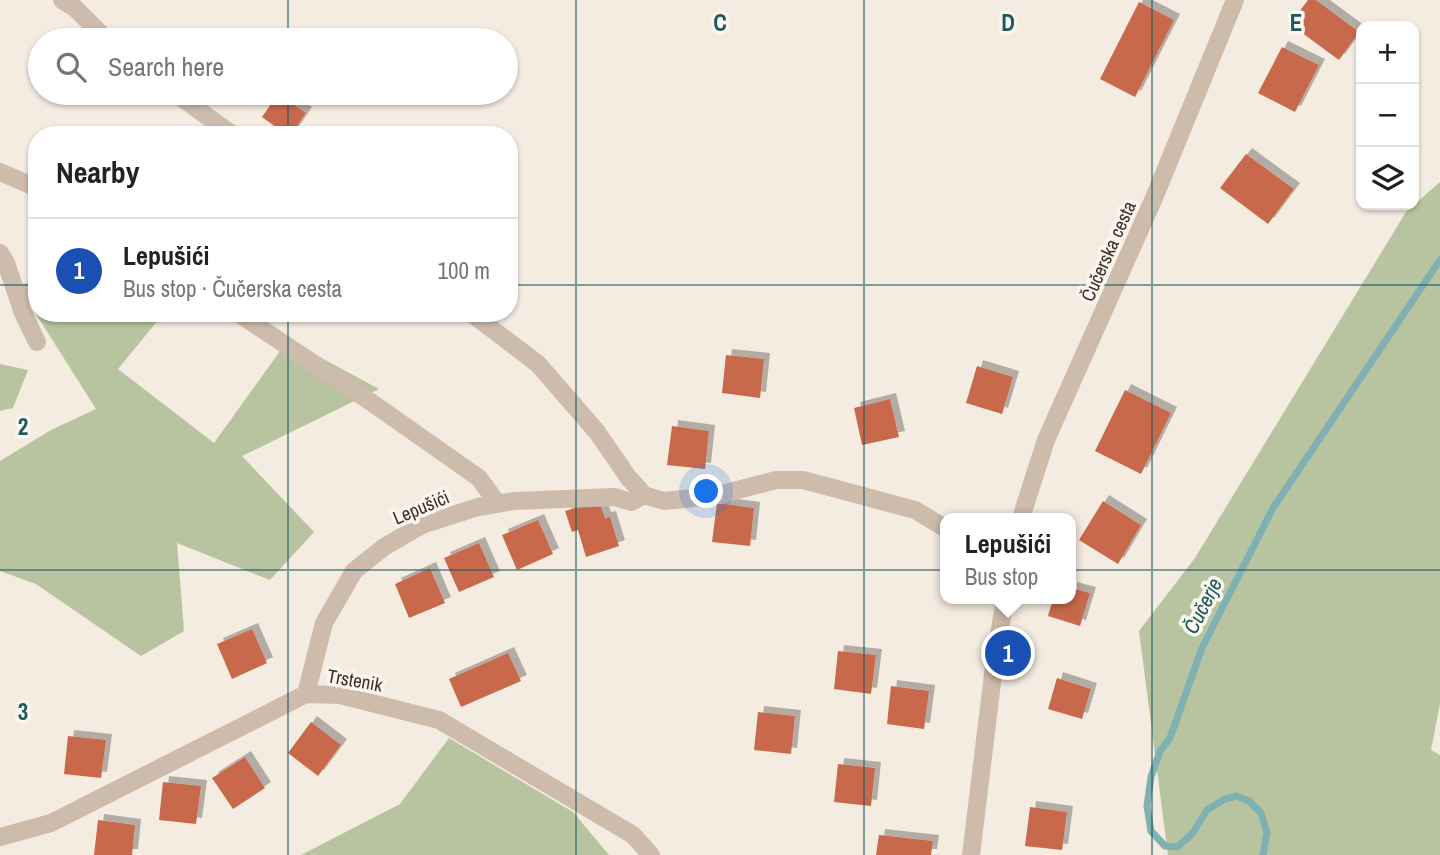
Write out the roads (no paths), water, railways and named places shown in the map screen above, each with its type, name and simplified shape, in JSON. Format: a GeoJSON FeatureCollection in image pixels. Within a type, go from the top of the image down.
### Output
{"type":"FeatureCollection","features":[{"type":"Feature","properties":{"kind":"street"},"geometry":{"type":"LineString","coordinates":[[62,0],[75,8],[95,28]]}},
{"type":"Feature","properties":{"kind":"street","name":"Čučerska cesta"},"geometry":{"type":"LineString","coordinates":[[1023,513],[1046,440],[1154,198],[1235,0]]}},
{"type":"Feature","properties":{"kind":"street"},"geometry":{"type":"LineString","coordinates":[[192,105],[221,126]]}},
{"type":"Feature","properties":{"kind":"street"},"geometry":{"type":"LineString","coordinates":[[0,172],[28,184]]}},
{"type":"Feature","properties":{"kind":"street"},"geometry":{"type":"LineString","coordinates":[[0,253],[37,342]]}},
{"type":"Feature","properties":{"kind":"street"},"geometry":{"type":"LineString","coordinates":[[251,322],[479,478],[498,504]]}},
{"type":"Feature","properties":{"kind":"street"},"geometry":{"type":"LineString","coordinates":[[483,322],[538,364],[597,432],[644,495]]}},
{"type":"Feature","properties":{"kind":"street","name":"Lepušići"},"geometry":{"type":"LineString","coordinates":[[306,694],[324,623],[354,571],[384,547],[422,526],[478,507],[514,501],[615,497],[631,502],[644,495],[664,501],[714,496],[776,480],[803,480],[915,510],[940,525]]}},
{"type":"Feature","properties":{"kind":"street"},"geometry":{"type":"LineString","coordinates":[[971,855],[1004,604]]}},
{"type":"Feature","properties":{"kind":"street","name":"Trstenik"},"geometry":{"type":"LineString","coordinates":[[0,837],[51,823],[306,694],[340,695],[439,720],[633,835],[651,855]]}},
{"type":"Feature","properties":{"kind":"waterway","name":"Čučerje"},"geometry":{"type":"LineString","coordinates":[[1263,855],[1267,833],[1261,813],[1249,801],[1236,796],[1207,810],[1192,834],[1177,847],[1165,846],[1151,831],[1147,806],[1151,777],[1160,751],[1170,738],[1202,648],[1273,508],[1440,260]]}},
{"type":"Feature","properties":{"kind":"place","name":"Lepušići"},"geometry":{"type":"Point","coordinates":[1008,653]}}]}
